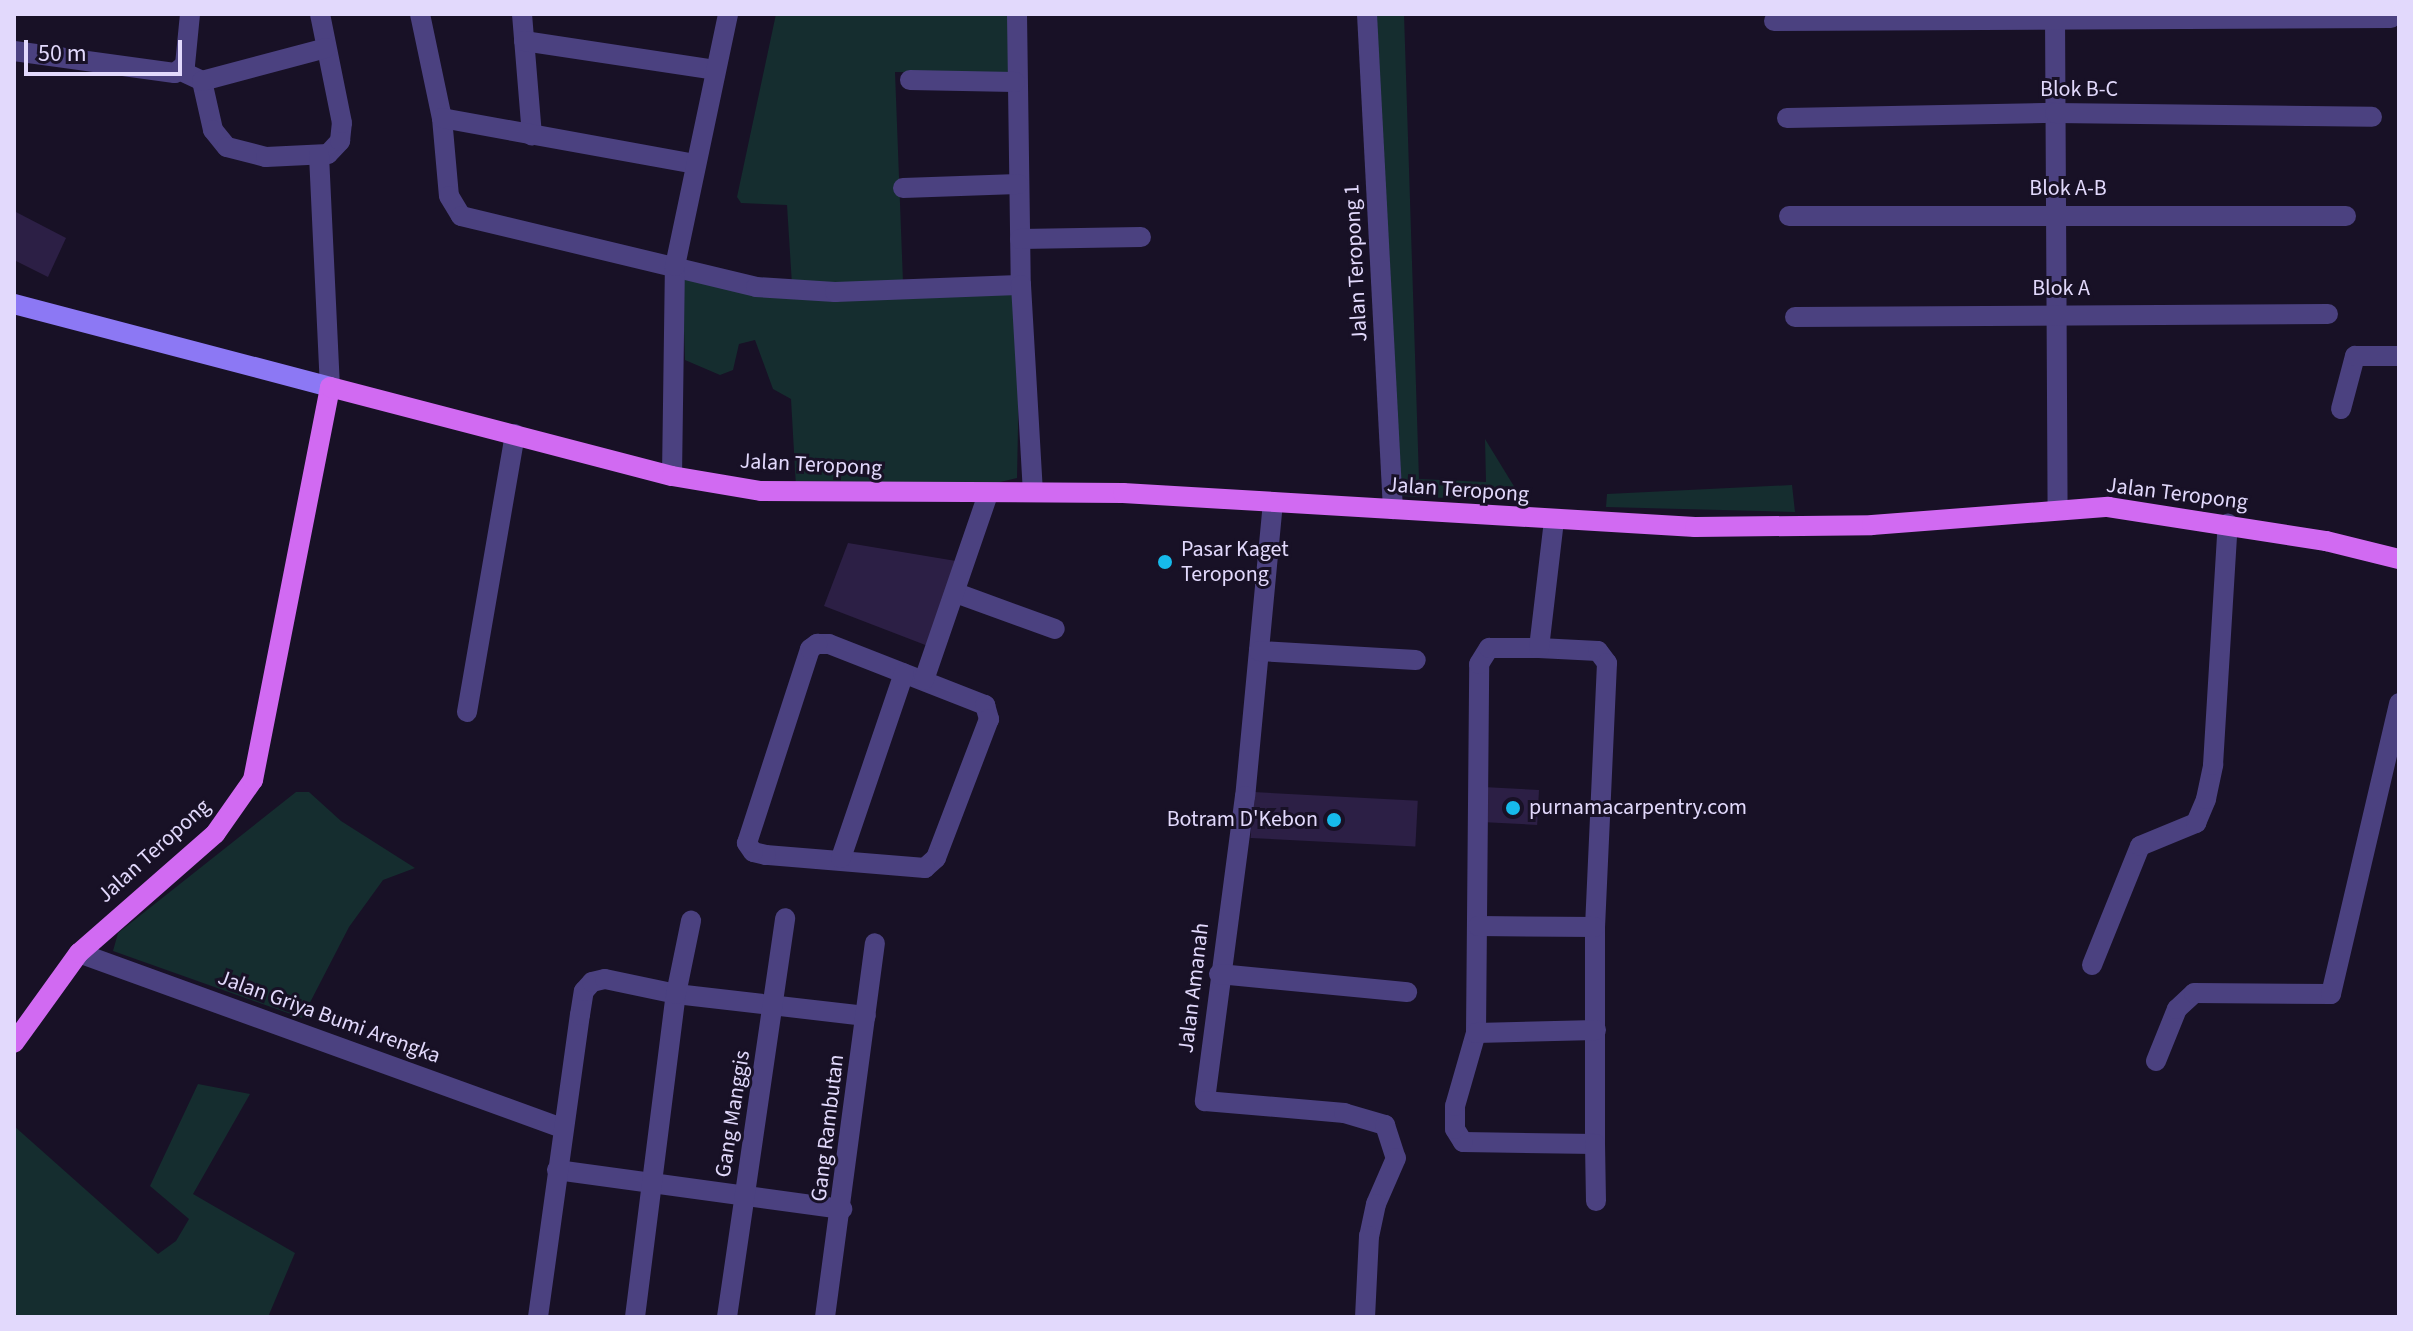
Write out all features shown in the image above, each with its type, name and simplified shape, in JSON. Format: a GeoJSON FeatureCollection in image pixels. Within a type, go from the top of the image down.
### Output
{"type":"FeatureCollection","features":[{"type":"Feature","properties":{"kind":"main road","name":"Jalan Teropong"},"geometry":{"type":"LineString","coordinates":[[14,1043],[79,953],[215,834],[253,780],[322,385],[672,476],[761,491],[1033,492],[1273,502],[1554,521],[1859,525],[2058,508],[2108,507],[2228,523],[2399,559]]}},
{"type":"Feature","properties":{"kind":"street"},"geometry":{"type":"LineString","coordinates":[[181,71],[190,14]]}},
{"type":"Feature","properties":{"kind":"street"},"geometry":{"type":"LineString","coordinates":[[202,81],[213,130],[227,147],[266,157],[319,155],[336,147],[342,123],[320,14]]}},
{"type":"Feature","properties":{"kind":"street"},"geometry":{"type":"LineString","coordinates":[[420,14],[442,118],[449,196],[461,216],[756,287],[835,292],[1021,285]]}},
{"type":"Feature","properties":{"kind":"street"},"geometry":{"type":"LineString","coordinates":[[522,14],[532,136]]}},
{"type":"Feature","properties":{"kind":"street"},"geometry":{"type":"LineString","coordinates":[[672,476],[675,266],[728,14]]}},
{"type":"Feature","properties":{"kind":"street"},"geometry":{"type":"LineString","coordinates":[[1017,14],[1015,82],[1021,285],[1033,492]]}},
{"type":"Feature","properties":{"kind":"street","name":"Jalan Teropong 1"},"geometry":{"type":"LineString","coordinates":[[1367,14],[1393,509]]}},
{"type":"Feature","properties":{"kind":"street"},"geometry":{"type":"LineString","coordinates":[[1774,21],[2055,17],[2391,18]]}},
{"type":"Feature","properties":{"kind":"street"},"geometry":{"type":"LineString","coordinates":[[2055,17],[2058,508]]}},
{"type":"Feature","properties":{"kind":"street"},"geometry":{"type":"LineString","coordinates":[[524,41],[715,70]]}},
{"type":"Feature","properties":{"kind":"street"},"geometry":{"type":"LineString","coordinates":[[14,51],[181,71],[202,81],[326,48]]}},
{"type":"Feature","properties":{"kind":"street"},"geometry":{"type":"LineString","coordinates":[[910,80],[1015,82]]}},
{"type":"Feature","properties":{"kind":"street","name":"Blok B-C"},"geometry":{"type":"LineString","coordinates":[[1787,118],[2055,113],[2372,117]]}},
{"type":"Feature","properties":{"kind":"street"},"geometry":{"type":"LineString","coordinates":[[442,118],[694,164]]}},
{"type":"Feature","properties":{"kind":"street"},"geometry":{"type":"LineString","coordinates":[[14,304],[214,360],[322,385],[319,155]]}},
{"type":"Feature","properties":{"kind":"street"},"geometry":{"type":"LineString","coordinates":[[903,188],[1018,184]]}},
{"type":"Feature","properties":{"kind":"street","name":"Blok A-B"},"geometry":{"type":"LineString","coordinates":[[1789,216],[2056,212],[2346,216]]}},
{"type":"Feature","properties":{"kind":"street"},"geometry":{"type":"LineString","coordinates":[[1020,239],[1141,237]]}},
{"type":"Feature","properties":{"kind":"street","name":"Blok A"},"geometry":{"type":"LineString","coordinates":[[1795,317],[2057,313],[2328,314]]}},
{"type":"Feature","properties":{"kind":"street"},"geometry":{"type":"LineString","coordinates":[[2341,409],[2355,356],[2399,356]]}},
{"type":"Feature","properties":{"kind":"street"},"geometry":{"type":"LineString","coordinates":[[467,712],[515,434]]}},
{"type":"Feature","properties":{"kind":"street"},"geometry":{"type":"LineString","coordinates":[[841,858],[914,677],[956,593],[988,494]]}},
{"type":"Feature","properties":{"kind":"street","name":"Jalan Amanah"},"geometry":{"type":"LineString","coordinates":[[1273,502],[1245,796],[1219,974],[1205,1101],[1344,1113],[1385,1125],[1396,1144],[1396,1158],[1376,1204],[1369,1236],[1365,1317]]}},
{"type":"Feature","properties":{"kind":"street"},"geometry":{"type":"LineString","coordinates":[[1539,648],[1554,521]]}},
{"type":"Feature","properties":{"kind":"street"},"geometry":{"type":"LineString","coordinates":[[2092,965],[2140,846],[2196,823],[2206,799],[2213,765],[2228,523]]}},
{"type":"Feature","properties":{"kind":"street"},"geometry":{"type":"LineString","coordinates":[[956,593],[1055,629]]}},
{"type":"Feature","properties":{"kind":"street"},"geometry":{"type":"LineString","coordinates":[[829,644],[914,677],[985,705],[989,719],[936,858],[917,870],[841,858],[753,852],[747,843],[810,649],[829,644]]}},
{"type":"Feature","properties":{"kind":"street"},"geometry":{"type":"LineString","coordinates":[[1595,1144],[1458,1138],[1457,1090],[1476,1033],[1479,664],[1489,648],[1539,648],[1606,656],[1595,927],[1596,1201]]}},
{"type":"Feature","properties":{"kind":"street"},"geometry":{"type":"LineString","coordinates":[[1259,651],[1416,660]]}},
{"type":"Feature","properties":{"kind":"street"},"geometry":{"type":"LineString","coordinates":[[2156,1061],[2177,1009],[2194,993],[2331,994],[2399,703]]}},
{"type":"Feature","properties":{"kind":"street","name":"Gang Manggis"},"geometry":{"type":"LineString","coordinates":[[727,1317],[785,918]]}},
{"type":"Feature","properties":{"kind":"street"},"geometry":{"type":"LineString","coordinates":[[635,1317],[676,994],[691,921]]}},
{"type":"Feature","properties":{"kind":"street"},"geometry":{"type":"LineString","coordinates":[[1478,926],[1595,927]]}},
{"type":"Feature","properties":{"kind":"street","name":"Gang Rambutan"},"geometry":{"type":"LineString","coordinates":[[825,1317],[842,1209],[875,943]]}},
{"type":"Feature","properties":{"kind":"street","name":"Jalan Griya Bumi Arengka"},"geometry":{"type":"LineString","coordinates":[[79,953],[562,1128]]}},
{"type":"Feature","properties":{"kind":"street"},"geometry":{"type":"LineString","coordinates":[[1219,974],[1407,992]]}},
{"type":"Feature","properties":{"kind":"street"},"geometry":{"type":"LineString","coordinates":[[538,1317],[562,1128],[584,991],[605,979],[676,994],[866,1016]]}},
{"type":"Feature","properties":{"kind":"street"},"geometry":{"type":"LineString","coordinates":[[1476,1033],[1596,1030]]}},
{"type":"Feature","properties":{"kind":"street"},"geometry":{"type":"LineString","coordinates":[[557,1170],[842,1209]]}},
{"type":"Feature","properties":{"kind":"green space"},"geometry":{"type":"Polygon","coordinates":[[[776,14],[1010,14],[1010,74],[895,72],[903,282],[792,285],[787,205],[741,203],[737,197],[776,14]]]}},
{"type":"Feature","properties":{"kind":"green space"},"geometry":{"type":"Polygon","coordinates":[[[1373,14],[1404,14],[1419,479],[1486,482],[1485,439],[1523,501],[1397,496],[1373,14]]]}},
{"type":"Feature","properties":{"kind":"green space"},"geometry":{"type":"Polygon","coordinates":[[[682,273],[720,281],[1013,291],[1019,378],[1017,478],[992,484],[796,487],[791,399],[773,389],[755,340],[739,344],[733,370],[720,375],[685,360],[682,273]]]}},
{"type":"Feature","properties":{"kind":"green space"},"geometry":{"type":"Polygon","coordinates":[[[1792,485],[1795,512],[1606,507],[1607,494],[1792,485]]]}},
{"type":"Feature","properties":{"kind":"green space"},"geometry":{"type":"Polygon","coordinates":[[[296,792],[309,792],[341,821],[415,868],[383,880],[349,927],[302,1018],[113,951],[118,933],[296,792]]]}},
{"type":"Feature","properties":{"kind":"green space"},"geometry":{"type":"Polygon","coordinates":[[[198,1084],[250,1094],[193,1194],[295,1253],[268,1317],[14,1317],[14,1126],[158,1254],[176,1241],[189,1219],[150,1186],[198,1084]]]}},
{"type":"Feature","properties":{"kind":"building"},"geometry":{"type":"Polygon","coordinates":[[[14,211],[66,238],[48,277],[14,260],[14,211]]]}},
{"type":"Feature","properties":{"kind":"building"},"geometry":{"type":"Polygon","coordinates":[[[848,543],[956,561],[928,646],[824,606],[848,543]]]}},
{"type":"Feature","properties":{"kind":"building","name":"purnamacarpentry.com"},"geometry":{"type":"Polygon","coordinates":[[[1488,787],[1539,790],[1537,825],[1486,822],[1488,787]]]}},
{"type":"Feature","properties":{"kind":"building","name":"Botram D'Kebon"},"geometry":{"type":"Polygon","coordinates":[[[1253,792],[1418,801],[1415,847],[1251,838],[1253,792]]]}},
{"type":"Feature","properties":{"kind":"place","name":"Pasar Kaget Teropong"},"geometry":{"type":"Point","coordinates":[1165,562]}},
{"type":"Feature","properties":{"kind":"place","name":"purnamacarpentry.com"},"geometry":{"type":"Point","coordinates":[1513,808]}},
{"type":"Feature","properties":{"kind":"place","name":"Botram D'Kebon"},"geometry":{"type":"Point","coordinates":[1334,820]}}]}
